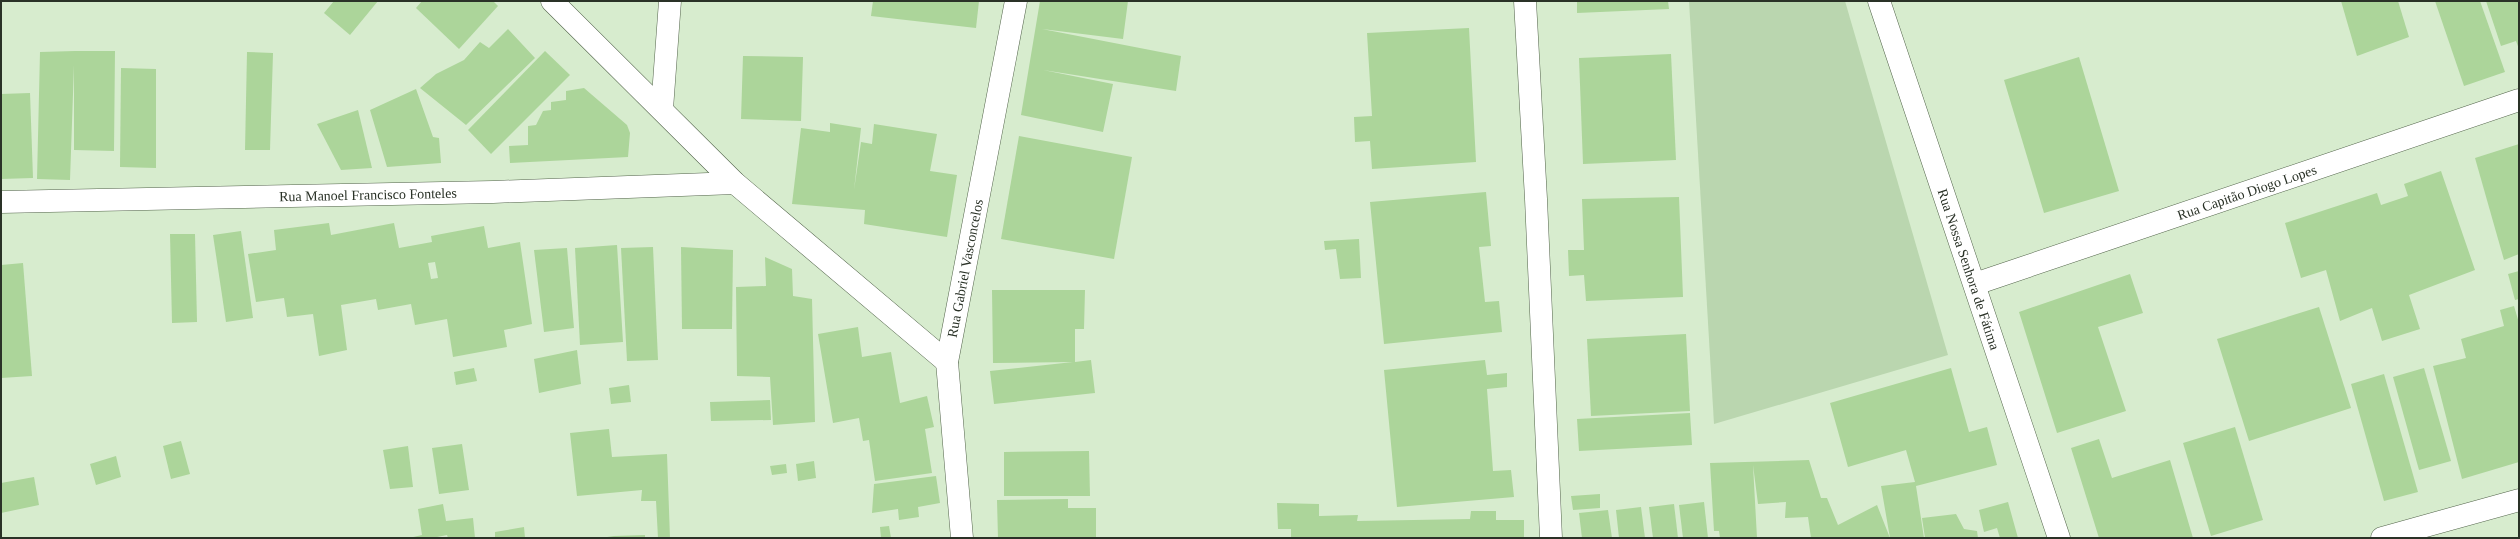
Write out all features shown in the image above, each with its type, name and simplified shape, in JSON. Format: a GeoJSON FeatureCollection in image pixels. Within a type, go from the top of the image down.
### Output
{"type":"FeatureCollection","features":[{"type":"Feature","properties":{"kind":"street"},"geometry":{"type":"LineString","coordinates":[[552,1],[735,183],[947,362]]}},
{"type":"Feature","properties":{"kind":"street"},"geometry":{"type":"LineString","coordinates":[[662,109],[670,1]]}},
{"type":"Feature","properties":{"kind":"street","name":"Rua Gabriel Vasconcelos"},"geometry":{"type":"LineString","coordinates":[[962,538],[947,362],[1016,1]]}},
{"type":"Feature","properties":{"kind":"street"},"geometry":{"type":"LineString","coordinates":[[1525,1],[1536,199],[1550,538]]}},
{"type":"Feature","properties":{"kind":"street","name":"Rua Nossa Senhora de Fátima"},"geometry":{"type":"LineString","coordinates":[[1879,1],[2059,538]]}},
{"type":"Feature","properties":{"kind":"street","name":"Rua Capitão Diogo Lopes"},"geometry":{"type":"LineString","coordinates":[[1975,284],[2519,100]]}},
{"type":"Feature","properties":{"kind":"street","name":"Rua Manoel Francisco Fonteles"},"geometry":{"type":"LineString","coordinates":[[1,202],[493,192],[735,183]]}},
{"type":"Feature","properties":{"kind":"street"},"geometry":{"type":"LineString","coordinates":[[2382,538],[2519,500]]}},
{"type":"Feature","properties":{"kind":"green space"},"geometry":{"type":"Polygon","coordinates":[[[1689,1],[1845,1],[1948,355],[1714,424],[1689,1]]]}},
{"type":"Feature","properties":{"kind":"building"},"geometry":{"type":"Polygon","coordinates":[[[334,1],[378,1],[350,35],[324,13],[334,1]]]}},
{"type":"Feature","properties":{"kind":"building"},"geometry":{"type":"Polygon","coordinates":[[[422,1],[493,1],[498,6],[459,49],[416,8],[422,1]]]}},
{"type":"Feature","properties":{"kind":"building"},"geometry":{"type":"Polygon","coordinates":[[[873,1],[979,1],[976,28],[871,16],[873,1]]]}},
{"type":"Feature","properties":{"kind":"building"},"geometry":{"type":"Polygon","coordinates":[[[1040,1],[1128,1],[1123,39],[1042,29],[1181,56],[1176,91],[1043,70],[1113,84],[1103,132],[1021,115],[1040,1]]]}},
{"type":"Feature","properties":{"kind":"building"},"geometry":{"type":"Polygon","coordinates":[[[1577,1],[1668,1],[1669,9],[1577,13],[1577,1]]]}},
{"type":"Feature","properties":{"kind":"building"},"geometry":{"type":"Polygon","coordinates":[[[2341,1],[2398,1],[2409,37],[2357,56],[2341,1]]]}},
{"type":"Feature","properties":{"kind":"building"},"geometry":{"type":"Polygon","coordinates":[[[2435,1],[2480,1],[2505,72],[2464,86],[2435,1]]]}},
{"type":"Feature","properties":{"kind":"building"},"geometry":{"type":"Polygon","coordinates":[[[2486,1],[2519,1],[2519,49],[2516,41],[2501,46],[2486,1]]]}},
{"type":"Feature","properties":{"kind":"building"},"geometry":{"type":"Polygon","coordinates":[[[1469,28],[1476,162],[1372,169],[1370,141],[1355,142],[1354,117],[1372,116],[1367,33],[1469,28]]]}},
{"type":"Feature","properties":{"kind":"building"},"geometry":{"type":"Polygon","coordinates":[[[508,29],[535,58],[466,125],[420,88],[436,74],[464,60],[480,42],[489,48],[508,29]]]}},
{"type":"Feature","properties":{"kind":"building"},"geometry":{"type":"Polygon","coordinates":[[[115,51],[114,151],[74,150],[74,65],[70,180],[37,179],[40,52],[115,51]]]}},
{"type":"Feature","properties":{"kind":"building"},"geometry":{"type":"Polygon","coordinates":[[[545,51],[570,75],[491,154],[468,130],[545,51]]]}},
{"type":"Feature","properties":{"kind":"building"},"geometry":{"type":"Polygon","coordinates":[[[247,52],[273,53],[270,150],[245,150],[247,52]]]}},
{"type":"Feature","properties":{"kind":"building"},"geometry":{"type":"Polygon","coordinates":[[[1671,54],[1676,160],[1583,164],[1579,58],[1671,54]]]}},
{"type":"Feature","properties":{"kind":"building"},"geometry":{"type":"Polygon","coordinates":[[[743,56],[803,57],[801,121],[741,119],[743,56]]]}},
{"type":"Feature","properties":{"kind":"building"},"geometry":{"type":"Polygon","coordinates":[[[2079,57],[2119,191],[2044,213],[2004,80],[2079,57]]]}},
{"type":"Feature","properties":{"kind":"building"},"geometry":{"type":"Polygon","coordinates":[[[121,68],[156,69],[156,168],[120,167],[121,68]]]}},
{"type":"Feature","properties":{"kind":"building"},"geometry":{"type":"Polygon","coordinates":[[[584,88],[627,125],[630,133],[628,157],[510,163],[509,146],[528,145],[528,126],[536,125],[543,111],[551,110],[551,102],[566,100],[566,91],[584,88]]]}},
{"type":"Feature","properties":{"kind":"building"},"geometry":{"type":"Polygon","coordinates":[[[416,89],[433,137],[439,138],[441,163],[387,167],[370,110],[416,89]]]}},
{"type":"Feature","properties":{"kind":"building"},"geometry":{"type":"Polygon","coordinates":[[[30,93],[33,178],[1,179],[1,94],[30,93]]]}},
{"type":"Feature","properties":{"kind":"building"},"geometry":{"type":"Polygon","coordinates":[[[358,110],[372,168],[341,170],[317,124],[358,110]]]}},
{"type":"Feature","properties":{"kind":"building"},"geometry":{"type":"Polygon","coordinates":[[[830,123],[861,128],[854,190],[861,142],[872,144],[874,124],[937,134],[930,171],[957,175],[947,237],[864,224],[865,210],[792,204],[801,128],[830,132],[830,123]]]}},
{"type":"Feature","properties":{"kind":"building"},"geometry":{"type":"Polygon","coordinates":[[[1019,136],[1132,157],[1114,259],[1001,239],[1019,136]]]}},
{"type":"Feature","properties":{"kind":"building"},"geometry":{"type":"Polygon","coordinates":[[[2519,144],[2519,254],[2504,260],[2475,158],[2519,144]]]}},
{"type":"Feature","properties":{"kind":"building"},"geometry":{"type":"Polygon","coordinates":[[[2441,171],[2475,270],[2409,295],[2420,329],[2382,341],[2372,308],[2340,321],[2326,270],[2301,278],[2285,223],[2377,193],[2381,205],[2408,196],[2404,184],[2441,171]]]}},
{"type":"Feature","properties":{"kind":"building"},"geometry":{"type":"Polygon","coordinates":[[[1486,192],[1491,246],[1479,247],[1485,302],[1499,301],[1502,332],[1384,344],[1370,202],[1486,192]]]}},
{"type":"Feature","properties":{"kind":"building"},"geometry":{"type":"Polygon","coordinates":[[[1679,197],[1683,297],[1586,301],[1584,275],[1569,276],[1568,250],[1584,250],[1582,199],[1679,197]]]}},
{"type":"Feature","properties":{"kind":"building"},"geometry":{"type":"Polygon","coordinates":[[[329,223],[331,235],[394,223],[399,248],[432,242],[431,236],[484,226],[488,248],[520,242],[532,324],[504,330],[507,347],[453,357],[447,319],[415,325],[411,304],[378,310],[376,299],[341,305],[347,350],[319,356],[313,314],[287,317],[284,298],[256,302],[248,254],[276,250],[274,230],[329,223]],[[435,262],[428,263],[431,279],[438,278],[435,262]]]}},
{"type":"Feature","properties":{"kind":"building"},"geometry":{"type":"Polygon","coordinates":[[[241,231],[253,318],[226,322],[213,235],[241,231]]]}},
{"type":"Feature","properties":{"kind":"building"},"geometry":{"type":"Polygon","coordinates":[[[170,234],[195,234],[197,322],[172,323],[170,234]]]}},
{"type":"Feature","properties":{"kind":"building"},"geometry":{"type":"Polygon","coordinates":[[[1359,239],[1361,278],[1340,279],[1336,249],[1325,250],[1324,241],[1359,239]]]}},
{"type":"Feature","properties":{"kind":"building"},"geometry":{"type":"Polygon","coordinates":[[[617,245],[623,342],[580,345],[575,248],[617,245]]]}},
{"type":"Feature","properties":{"kind":"building"},"geometry":{"type":"Polygon","coordinates":[[[653,247],[658,360],[627,361],[621,248],[653,247]]]}},
{"type":"Feature","properties":{"kind":"building"},"geometry":{"type":"Polygon","coordinates":[[[681,247],[733,250],[732,329],[682,329],[681,247]]]}},
{"type":"Feature","properties":{"kind":"building"},"geometry":{"type":"Polygon","coordinates":[[[567,248],[574,328],[544,332],[534,250],[567,248]]]}},
{"type":"Feature","properties":{"kind":"building"},"geometry":{"type":"Polygon","coordinates":[[[765,257],[792,269],[793,296],[812,299],[815,422],[773,425],[770,377],[737,376],[736,287],[766,286],[765,257]]]}},
{"type":"Feature","properties":{"kind":"building"},"geometry":{"type":"Polygon","coordinates":[[[23,263],[32,376],[1,378],[1,265],[23,263]]]}},
{"type":"Feature","properties":{"kind":"building"},"geometry":{"type":"Polygon","coordinates":[[[2519,271],[2519,299],[2515,300],[2508,274],[2519,271]]]}},
{"type":"Feature","properties":{"kind":"building"},"geometry":{"type":"Polygon","coordinates":[[[2130,274],[2143,313],[2098,327],[2126,411],[2057,433],[2019,312],[2130,274]]]}},
{"type":"Feature","properties":{"kind":"building"},"geometry":{"type":"Polygon","coordinates":[[[992,290],[1085,290],[1084,329],[1075,329],[1075,362],[1091,360],[1095,393],[994,404],[990,371],[1073,362],[993,363],[992,290]]]}},
{"type":"Feature","properties":{"kind":"building"},"geometry":{"type":"Polygon","coordinates":[[[2514,306],[2519,323],[2519,462],[2462,479],[2433,366],[2466,358],[2461,339],[2504,326],[2500,310],[2514,306]]]}},
{"type":"Feature","properties":{"kind":"building"},"geometry":{"type":"Polygon","coordinates":[[[2319,307],[2351,408],[2249,441],[2217,339],[2319,307]]]}},
{"type":"Feature","properties":{"kind":"building"},"geometry":{"type":"Polygon","coordinates":[[[858,327],[862,357],[891,352],[900,403],[927,396],[934,427],[925,429],[932,473],[875,481],[869,440],[863,441],[859,418],[833,423],[818,334],[858,327]]]}},
{"type":"Feature","properties":{"kind":"building"},"geometry":{"type":"Polygon","coordinates":[[[1686,334],[1690,411],[1591,416],[1587,339],[1686,334]]]}},
{"type":"Feature","properties":{"kind":"building"},"geometry":{"type":"Polygon","coordinates":[[[577,350],[581,384],[539,393],[534,359],[577,350]]]}},
{"type":"Feature","properties":{"kind":"building"},"geometry":{"type":"Polygon","coordinates":[[[1485,360],[1487,375],[1507,373],[1507,387],[1487,389],[1493,471],[1511,470],[1514,497],[1397,507],[1384,370],[1485,360]]]}},
{"type":"Feature","properties":{"kind":"building"},"geometry":{"type":"Polygon","coordinates":[[[474,368],[477,381],[456,385],[454,372],[474,368]]]}},
{"type":"Feature","properties":{"kind":"building"},"geometry":{"type":"Polygon","coordinates":[[[1951,368],[1969,432],[1987,427],[1997,465],[1916,486],[1924,538],[1890,538],[1881,486],[1915,482],[1906,450],[1848,467],[1830,403],[1951,368]]]}},
{"type":"Feature","properties":{"kind":"building"},"geometry":{"type":"Polygon","coordinates":[[[2424,368],[2451,461],[2419,470],[2393,377],[2424,368]]]}},
{"type":"Feature","properties":{"kind":"building"},"geometry":{"type":"Polygon","coordinates":[[[2384,374],[2418,492],[2384,501],[2351,384],[2384,374]]]}},
{"type":"Feature","properties":{"kind":"building"},"geometry":{"type":"Polygon","coordinates":[[[629,385],[631,402],[611,404],[609,388],[629,385]]]}},
{"type":"Feature","properties":{"kind":"building"},"geometry":{"type":"Polygon","coordinates":[[[770,400],[771,420],[711,421],[710,402],[770,400]]]}},
{"type":"Feature","properties":{"kind":"building"},"geometry":{"type":"Polygon","coordinates":[[[1690,413],[1692,445],[1579,451],[1577,419],[1690,413]]]}},
{"type":"Feature","properties":{"kind":"building"},"geometry":{"type":"Polygon","coordinates":[[[2235,427],[2263,520],[2211,536],[2183,443],[2235,427]]]}},
{"type":"Feature","properties":{"kind":"building"},"geometry":{"type":"Polygon","coordinates":[[[609,429],[612,457],[667,454],[670,538],[658,538],[656,501],[641,501],[642,490],[577,496],[570,433],[609,429]]]}},
{"type":"Feature","properties":{"kind":"building"},"geometry":{"type":"Polygon","coordinates":[[[2099,439],[2112,478],[2170,460],[2193,538],[2099,538],[2071,448],[2099,439]]]}},
{"type":"Feature","properties":{"kind":"building"},"geometry":{"type":"Polygon","coordinates":[[[181,441],[190,474],[171,479],[163,446],[181,441]]]}},
{"type":"Feature","properties":{"kind":"building"},"geometry":{"type":"Polygon","coordinates":[[[462,444],[469,490],[439,494],[432,448],[462,444]]]}},
{"type":"Feature","properties":{"kind":"building"},"geometry":{"type":"Polygon","coordinates":[[[408,446],[413,487],[390,489],[383,450],[408,446]]]}},
{"type":"Feature","properties":{"kind":"building"},"geometry":{"type":"Polygon","coordinates":[[[1089,451],[1090,496],[1004,496],[1004,452],[1089,451]]]}},
{"type":"Feature","properties":{"kind":"building"},"geometry":{"type":"Polygon","coordinates":[[[116,456],[121,477],[96,485],[90,464],[116,456]]]}},
{"type":"Feature","properties":{"kind":"building"},"geometry":{"type":"Polygon","coordinates":[[[1809,460],[1821,498],[1827,498],[1838,525],[1877,505],[1890,538],[1811,538],[1808,517],[1785,518],[1786,502],[1758,504],[1753,465],[1757,538],[1720,538],[1719,531],[1714,531],[1710,463],[1809,460]]]}},
{"type":"Feature","properties":{"kind":"building"},"geometry":{"type":"Polygon","coordinates":[[[814,461],[816,478],[798,481],[796,464],[814,461]]]}},
{"type":"Feature","properties":{"kind":"building"},"geometry":{"type":"Polygon","coordinates":[[[786,464],[787,473],[772,475],[770,466],[786,464]]]}},
{"type":"Feature","properties":{"kind":"building"},"geometry":{"type":"Polygon","coordinates":[[[936,476],[940,503],[918,507],[919,517],[899,520],[898,509],[872,513],[874,484],[936,476]]]}},
{"type":"Feature","properties":{"kind":"building"},"geometry":{"type":"Polygon","coordinates":[[[34,477],[39,505],[1,513],[1,483],[34,477]]]}},
{"type":"Feature","properties":{"kind":"building"},"geometry":{"type":"Polygon","coordinates":[[[1600,494],[1600,508],[1573,510],[1571,496],[1600,494]]]}},
{"type":"Feature","properties":{"kind":"building"},"geometry":{"type":"Polygon","coordinates":[[[1068,499],[1068,508],[1096,508],[1096,538],[998,538],[997,500],[1068,499]]]}},
{"type":"Feature","properties":{"kind":"building"},"geometry":{"type":"Polygon","coordinates":[[[1704,502],[1708,538],[1683,538],[1679,505],[1704,502]]]}},
{"type":"Feature","properties":{"kind":"building"},"geometry":{"type":"Polygon","coordinates":[[[2008,502],[2018,538],[2000,538],[1997,528],[1984,532],[1979,510],[2008,502]]]}},
{"type":"Feature","properties":{"kind":"building"},"geometry":{"type":"Polygon","coordinates":[[[1277,503],[1319,504],[1319,516],[1358,515],[1357,521],[1470,519],[1471,511],[1496,511],[1496,520],[1524,520],[1524,538],[1291,538],[1291,529],[1278,529],[1277,503]]]}},
{"type":"Feature","properties":{"kind":"building"},"geometry":{"type":"Polygon","coordinates":[[[443,504],[446,521],[473,518],[475,538],[448,538],[447,535],[432,538],[409,538],[422,535],[418,509],[443,504]]]}},
{"type":"Feature","properties":{"kind":"building"},"geometry":{"type":"Polygon","coordinates":[[[1674,504],[1678,538],[1653,538],[1649,507],[1674,504]]]}},
{"type":"Feature","properties":{"kind":"building"},"geometry":{"type":"Polygon","coordinates":[[[1641,507],[1645,538],[1619,538],[1616,510],[1641,507]]]}},
{"type":"Feature","properties":{"kind":"building"},"geometry":{"type":"Polygon","coordinates":[[[1608,510],[1612,538],[1582,538],[1579,513],[1608,510]]]}},
{"type":"Feature","properties":{"kind":"building"},"geometry":{"type":"Polygon","coordinates":[[[1956,514],[1964,529],[1977,531],[1978,538],[1925,538],[1922,518],[1956,514]]]}},
{"type":"Feature","properties":{"kind":"building"},"geometry":{"type":"Polygon","coordinates":[[[889,526],[891,538],[881,538],[880,527],[889,526]]]}},
{"type":"Feature","properties":{"kind":"building"},"geometry":{"type":"Polygon","coordinates":[[[524,527],[525,538],[495,538],[495,532],[524,527]]]}},
{"type":"Feature","properties":{"kind":"building"},"geometry":{"type":"Polygon","coordinates":[[[645,535],[645,538],[607,537],[614,536],[645,535]]]}}]}
